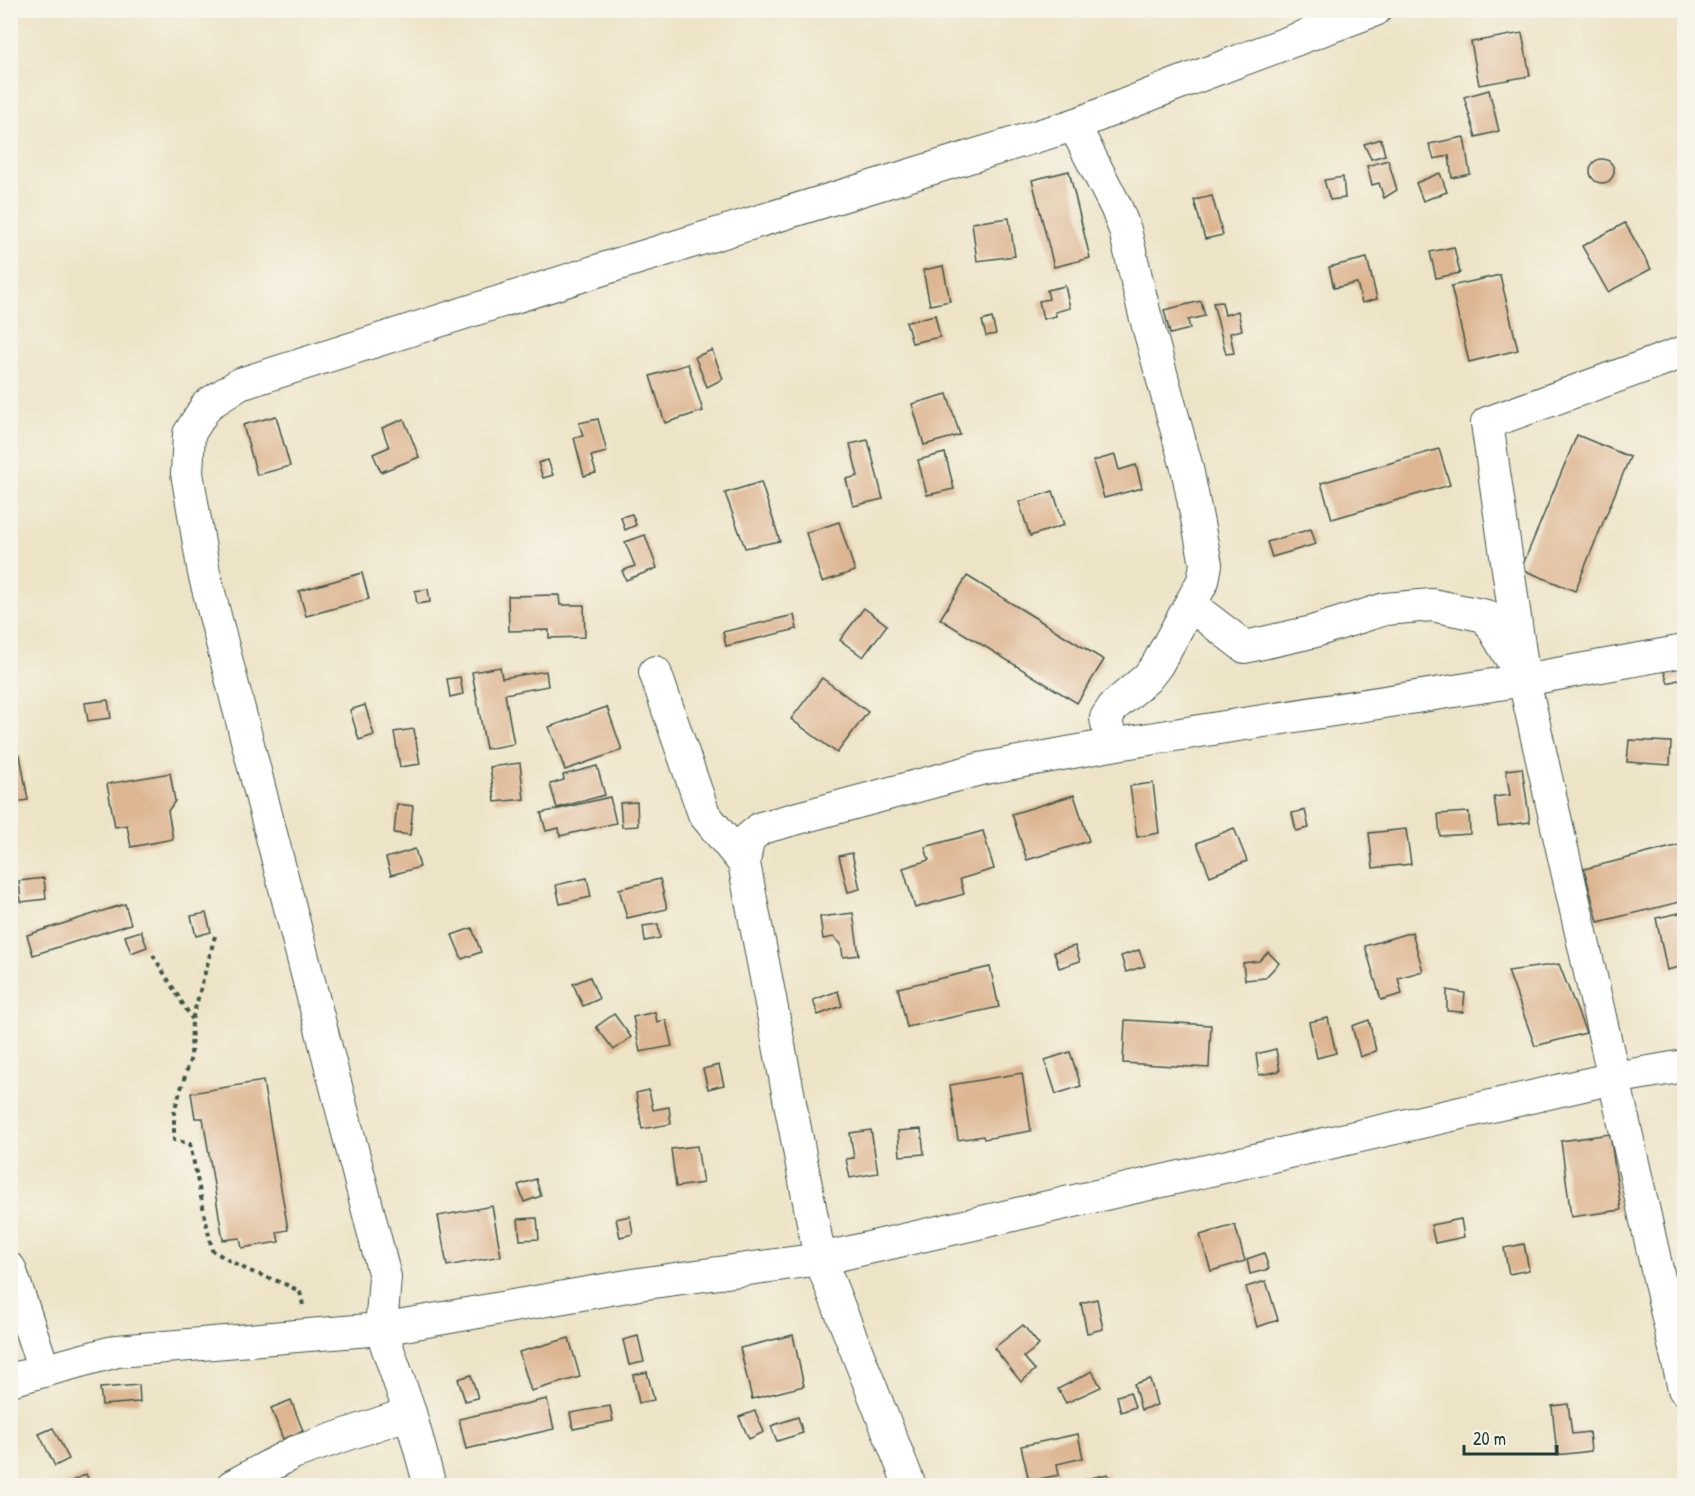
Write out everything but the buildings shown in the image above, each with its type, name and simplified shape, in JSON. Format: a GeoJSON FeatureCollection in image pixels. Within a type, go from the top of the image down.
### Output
{"type":"FeatureCollection","features":[{"type":"Feature","properties":{"kind":"street"},"geometry":{"type":"LineString","coordinates":[[430,1485],[411,1413],[381,1329],[386,1277],[207,583],[187,473],[189,434],[207,405],[240,384],[622,263],[1074,125],[1375,10]]}},
{"type":"Feature","properties":{"kind":"street"},"geometry":{"type":"LineString","coordinates":[[1074,125],[1116,207],[1125,230],[1144,311],[1187,468],[1206,564],[1203,581],[1157,665],[1147,678],[1114,706],[1106,718],[1111,746]]}},
{"type":"Feature","properties":{"kind":"street"},"geometry":{"type":"LineString","coordinates":[[1684,352],[1487,423],[1524,680],[1684,1389]]}},
{"type":"Feature","properties":{"kind":"street"},"geometry":{"type":"LineString","coordinates":[[1190,605],[1245,647],[1312,632],[1385,609],[1432,605],[1486,616],[1524,680]]}},
{"type":"Feature","properties":{"kind":"street"},"geometry":{"type":"LineString","coordinates":[[910,1485],[820,1259],[744,863],[748,839],[761,828],[980,769],[1524,680],[1684,651]]}},
{"type":"Feature","properties":{"kind":"street"},"geometry":{"type":"LineString","coordinates":[[655,672],[704,814],[744,863]]}},
{"type":"Feature","properties":{"kind":"street"},"geometry":{"type":"LineString","coordinates":[[10,1380],[117,1351],[381,1329],[639,1284],[820,1259],[1614,1078],[1684,1066]]}},
{"type":"Feature","properties":{"kind":"street"},"geometry":{"type":"LineString","coordinates":[[10,1269],[44,1370]]}},
{"type":"Feature","properties":{"kind":"street"},"geometry":{"type":"LineString","coordinates":[[232,1485],[293,1453],[411,1413]]}},
{"type":"Feature","properties":{"kind":"path"},"geometry":{"type":"LineString","coordinates":[[215,936],[192,1020],[191,1058],[174,1111],[174,1140],[190,1144],[212,1250],[232,1263],[286,1283],[300,1292],[308,1335]]}},
{"type":"Feature","properties":{"kind":"path"},"geometry":{"type":"LineString","coordinates":[[153,955],[192,1020]]}}]}
